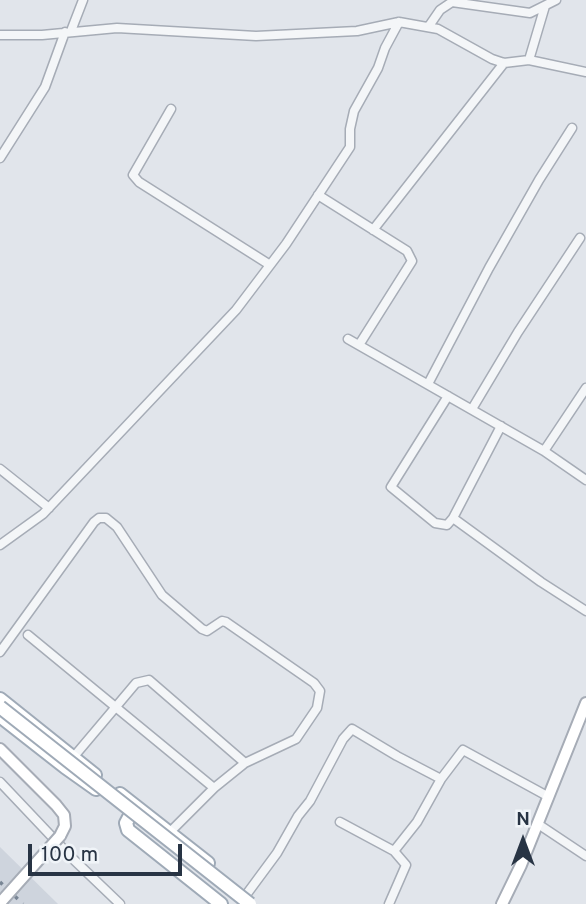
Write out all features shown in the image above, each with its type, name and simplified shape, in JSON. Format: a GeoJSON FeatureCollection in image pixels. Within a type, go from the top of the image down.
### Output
{"type":"FeatureCollection","features":[{"type":"Feature","properties":{"kind":"main road"},"geometry":{"type":"LineString","coordinates":[[0,699],[74,757],[133,811],[248,902]]}},
{"type":"Feature","properties":{"kind":"main road"},"geometry":{"type":"LineString","coordinates":[[502,904],[538,824],[586,703]]}},
{"type":"Feature","properties":{"kind":"main road"},"geometry":{"type":"LineString","coordinates":[[0,707],[248,902]]}},
{"type":"Feature","properties":{"kind":"main road"},"geometry":{"type":"LineString","coordinates":[[0,716],[65,767],[170,832],[248,902]]}},
{"type":"Feature","properties":{"kind":"main road"},"geometry":{"type":"LineString","coordinates":[[0,749],[56,805],[64,815],[65,826],[0,903]]}},
{"type":"Feature","properties":{"kind":"main road"},"geometry":{"type":"LineString","coordinates":[[133,811],[126,823],[128,830],[221,904]]}},
{"type":"Feature","properties":{"kind":"street"},"geometry":{"type":"LineString","coordinates":[[0,158],[45,86],[83,0]]}},
{"type":"Feature","properties":{"kind":"street"},"geometry":{"type":"LineString","coordinates":[[429,26],[440,10],[452,2],[530,13],[556,0]]}},
{"type":"Feature","properties":{"kind":"street"},"geometry":{"type":"LineString","coordinates":[[529,60],[545,6]]}},
{"type":"Feature","properties":{"kind":"street"},"geometry":{"type":"LineString","coordinates":[[0,545],[49,508],[236,310],[350,147],[354,111],[399,22]]}},
{"type":"Feature","properties":{"kind":"street"},"geometry":{"type":"LineString","coordinates":[[0,35],[117,28],[256,36],[357,31],[399,22],[429,26],[504,63],[529,60],[586,72]]}},
{"type":"Feature","properties":{"kind":"street"},"geometry":{"type":"LineString","coordinates":[[373,230],[504,63]]}},
{"type":"Feature","properties":{"kind":"street"},"geometry":{"type":"LineString","coordinates":[[171,109],[133,174],[139,182],[270,265]]}},
{"type":"Feature","properties":{"kind":"street"},"geometry":{"type":"LineString","coordinates":[[428,384],[495,257],[572,128]]}},
{"type":"Feature","properties":{"kind":"street"},"geometry":{"type":"LineString","coordinates":[[318,195],[407,251],[412,261],[359,345]]}},
{"type":"Feature","properties":{"kind":"street"},"geometry":{"type":"LineString","coordinates":[[472,409],[518,332],[580,238]]}},
{"type":"Feature","properties":{"kind":"street"},"geometry":{"type":"LineString","coordinates":[[348,339],[544,451],[586,480]]}},
{"type":"Feature","properties":{"kind":"street"},"geometry":{"type":"LineString","coordinates":[[544,451],[586,388]]}},
{"type":"Feature","properties":{"kind":"street"},"geometry":{"type":"LineString","coordinates":[[448,396],[391,487],[435,523],[447,525],[453,518],[501,426]]}},
{"type":"Feature","properties":{"kind":"street"},"geometry":{"type":"LineString","coordinates":[[0,469],[49,508]]}},
{"type":"Feature","properties":{"kind":"street"},"geometry":{"type":"LineString","coordinates":[[0,652],[94,522],[99,518],[106,518],[117,527],[162,594],[202,629],[207,631],[222,621],[226,622],[314,683],[320,691],[319,700],[313,717],[296,739],[245,763],[214,788],[170,832]]}},
{"type":"Feature","properties":{"kind":"street"},"geometry":{"type":"LineString","coordinates":[[453,518],[586,611]]}},
{"type":"Feature","properties":{"kind":"street"},"geometry":{"type":"LineString","coordinates":[[28,635],[214,788]]}},
{"type":"Feature","properties":{"kind":"street"},"geometry":{"type":"LineString","coordinates":[[65,767],[136,683],[149,680],[245,763]]}},
{"type":"Feature","properties":{"kind":"street"},"geometry":{"type":"LineString","coordinates":[[248,902],[352,729],[441,779]]}},
{"type":"Feature","properties":{"kind":"street"},"geometry":{"type":"LineString","coordinates":[[394,850],[417,821],[441,779],[463,750],[549,797]]}},
{"type":"Feature","properties":{"kind":"street"},"geometry":{"type":"LineString","coordinates":[[0,782],[120,904]]}},
{"type":"Feature","properties":{"kind":"street"},"geometry":{"type":"LineString","coordinates":[[340,822],[394,850],[406,865],[389,904]]}},
{"type":"Feature","properties":{"kind":"street"},"geometry":{"type":"LineString","coordinates":[[538,824],[586,856]]}},
{"type":"Feature","properties":{"kind":"shaded area"},"geometry":{"type":"Polygon","coordinates":[[[0,847],[58,904],[0,904],[0,847]]]}},
{"type":"Feature","properties":{"kind":"railway"},"geometry":{"type":"LineString","coordinates":[[0,882],[23,904]]}}]}
